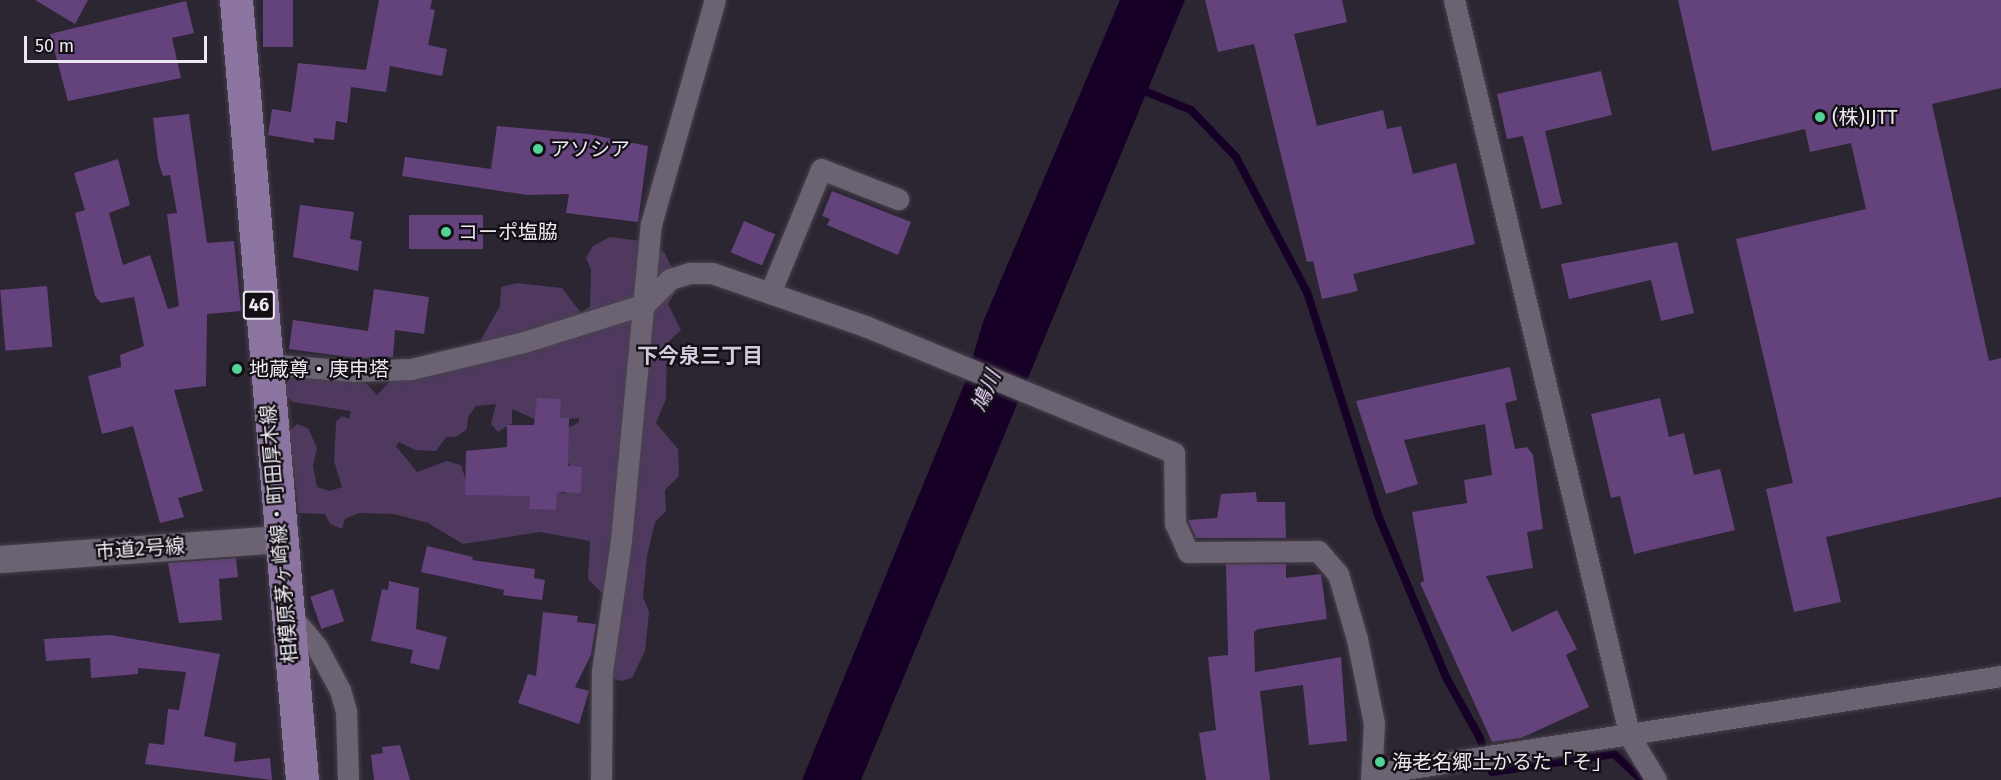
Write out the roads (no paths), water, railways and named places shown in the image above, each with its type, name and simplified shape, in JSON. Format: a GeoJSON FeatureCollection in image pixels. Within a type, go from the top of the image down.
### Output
{"type":"FeatureCollection","features":[{"type":"Feature","properties":{"kind":"main road","name":"相模原茅ヶ崎線・町田厚木線"},"geometry":{"type":"LineString","coordinates":[[236,0],[264,364],[302,780]]}},
{"type":"Feature","properties":{"kind":"street"},"geometry":{"type":"LineString","coordinates":[[601,780],[602,671],[621,540],[651,224],[715,0]]}},
{"type":"Feature","properties":{"kind":"street"},"geometry":{"type":"LineString","coordinates":[[1455,0],[1630,737],[1656,780]]}},
{"type":"Feature","properties":{"kind":"street"},"geometry":{"type":"LineString","coordinates":[[770,292],[821,169],[898,199]]}},
{"type":"Feature","properties":{"kind":"street"},"geometry":{"type":"LineString","coordinates":[[264,364],[354,371],[411,369],[524,342],[645,304],[670,279],[690,273],[712,273],[770,292],[961,366],[1174,453],[1175,523],[1188,552],[1318,551],[1338,574],[1374,723],[1372,777],[2001,676]]}},
{"type":"Feature","properties":{"kind":"street","name":"市道2号線"},"geometry":{"type":"LineString","coordinates":[[0,559],[280,539]]}},
{"type":"Feature","properties":{"kind":"street"},"geometry":{"type":"LineString","coordinates":[[286,610],[317,647],[340,690],[346,711],[348,780]]}},
{"type":"Feature","properties":{"kind":"water","name":"鳩川"},"geometry":{"type":"Polygon","coordinates":[[[1120,0],[1185,0],[861,780],[802,780],[966,380],[983,322],[1120,0]]]}},
{"type":"Feature","properties":{"kind":"waterway"},"geometry":{"type":"LineString","coordinates":[[1137,88],[1191,110],[1236,157],[1307,292],[1378,515],[1447,679],[1479,736],[1492,772],[1614,754],[1642,780]]}},
{"type":"Feature","properties":{"kind":"place","name":"(株)IJTT"},"geometry":{"type":"Point","coordinates":[1820,117]}},
{"type":"Feature","properties":{"kind":"place","name":"アソシア"},"geometry":{"type":"Point","coordinates":[538,149]}},
{"type":"Feature","properties":{"kind":"place","name":"コーポ塩脇"},"geometry":{"type":"Point","coordinates":[446,232]}},
{"type":"Feature","properties":{"kind":"place","name":"地蔵尊・庚申塔"},"geometry":{"type":"Point","coordinates":[237,369]}},
{"type":"Feature","properties":{"kind":"place","name":"海老名郷土かるた「そ」"},"geometry":{"type":"Point","coordinates":[1380,762]}},
{"type":"Feature","properties":{"kind":"district","name":"下今泉三丁目"},"geometry":{"type":"Point","coordinates":[700,356]}}]}
